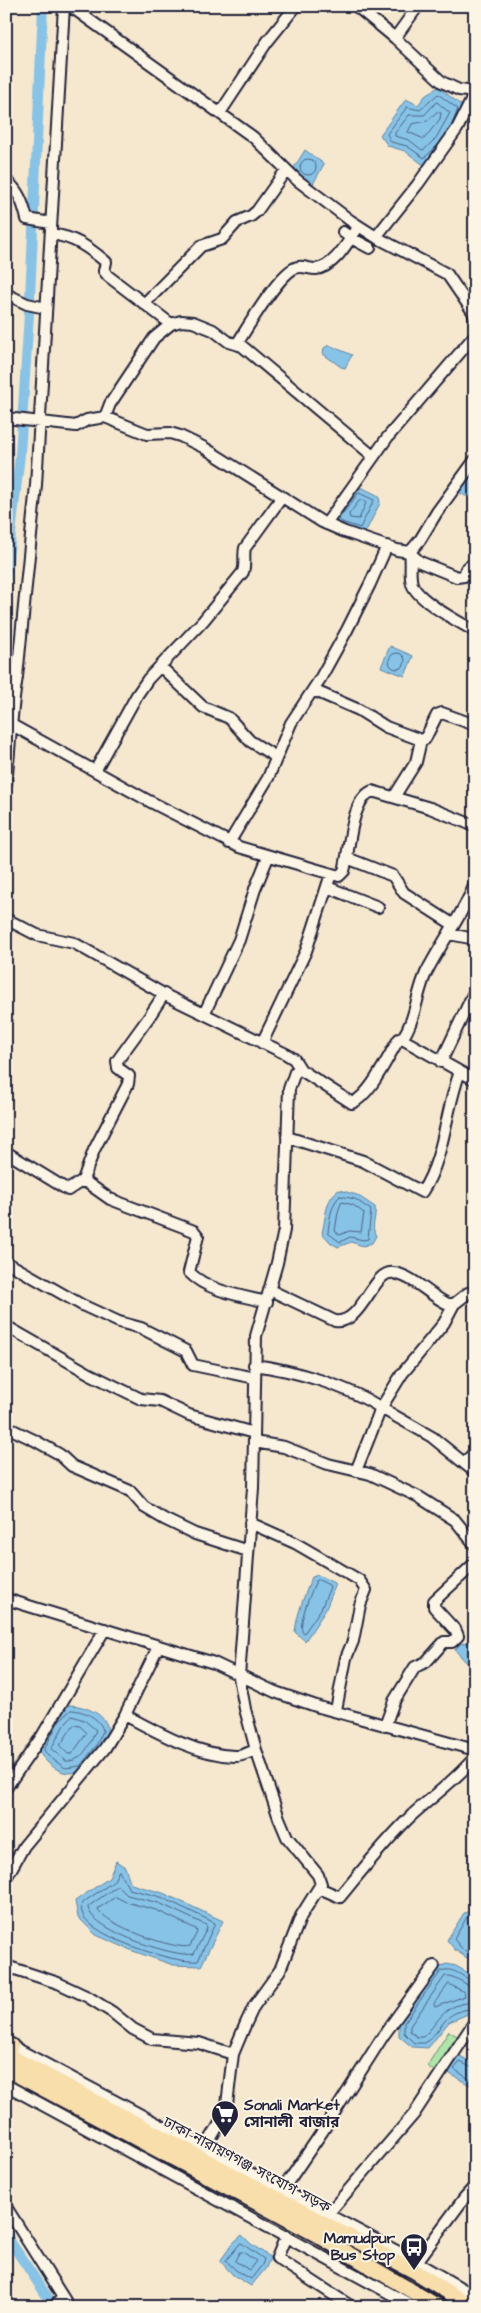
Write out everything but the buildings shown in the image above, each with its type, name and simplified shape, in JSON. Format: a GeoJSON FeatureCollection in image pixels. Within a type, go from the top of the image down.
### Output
{"type":"FeatureCollection","features":[{"type":"Feature","properties":{"kind":"main road","name":"ঢাকা-নারায়ণগঞ্জ সংযোগ সড়ক"},"geometry":{"type":"LineString","coordinates":[[8,2048],[414,2266],[472,2307]]}},
{"type":"Feature","properties":{"kind":"main road","name":"ঢাকা-নারায়ণগঞ্জ সংযোগ সড়ক"},"geometry":{"type":"LineString","coordinates":[[6,2069],[317,2235],[418,2304],[439,2307]]}},
{"type":"Feature","properties":{"kind":"street"},"geometry":{"type":"LineString","coordinates":[[6,784],[12,725],[9,702],[17,677],[36,484],[37,306],[51,234],[64,6]]}},
{"type":"Feature","properties":{"kind":"street"},"geometry":{"type":"LineString","coordinates":[[70,6],[252,137],[275,156],[286,170],[359,226],[376,237],[447,274],[473,312],[475,318]]}},
{"type":"Feature","properties":{"kind":"street"},"geometry":{"type":"LineString","coordinates":[[220,113],[267,42],[296,6]]}},
{"type":"Feature","properties":{"kind":"street"},"geometry":{"type":"LineString","coordinates":[[356,6],[395,38],[442,82],[459,90],[475,92],[457,129],[418,184],[376,237]]}},
{"type":"Feature","properties":{"kind":"street"},"geometry":{"type":"LineString","coordinates":[[395,38],[418,6]]}},
{"type":"Feature","properties":{"kind":"street"},"geometry":{"type":"LineString","coordinates":[[146,303],[201,246],[222,239],[237,222],[257,211],[286,170]]}},
{"type":"Feature","properties":{"kind":"street"},"geometry":{"type":"LineString","coordinates":[[6,180],[22,199],[27,219],[51,223]]}},
{"type":"Feature","properties":{"kind":"street"},"geometry":{"type":"LineString","coordinates":[[238,344],[267,299],[292,269],[300,266],[314,269],[322,268],[331,262],[347,235],[359,226]]}},
{"type":"Feature","properties":{"kind":"street"},"geometry":{"type":"LineString","coordinates":[[51,234],[70,237],[101,258],[106,262],[104,272],[108,276],[146,303],[171,324]]}},
{"type":"Feature","properties":{"kind":"street"},"geometry":{"type":"LineString","coordinates":[[347,235],[370,248]]}},
{"type":"Feature","properties":{"kind":"street"},"geometry":{"type":"LineString","coordinates":[[6,294],[37,306]]}},
{"type":"Feature","properties":{"kind":"street"},"geometry":{"type":"LineString","coordinates":[[106,417],[110,404],[147,348],[162,330],[171,324],[181,321],[194,322],[213,330],[229,342],[238,344],[292,386],[373,456]]}},
{"type":"Feature","properties":{"kind":"street"},"geometry":{"type":"LineString","coordinates":[[326,524],[373,456],[475,336]]}},
{"type":"Feature","properties":{"kind":"street"},"geometry":{"type":"LineString","coordinates":[[6,418],[76,426],[87,420],[106,417],[147,434],[170,433],[180,436],[203,447],[326,524],[387,546],[410,552],[420,562],[458,577],[464,576],[466,569],[475,562]]}},
{"type":"Feature","properties":{"kind":"street"},"geometry":{"type":"LineString","coordinates":[[410,552],[420,540],[436,512],[475,460]]}},
{"type":"Feature","properties":{"kind":"street"},"geometry":{"type":"LineString","coordinates":[[95,771],[137,694],[160,666],[203,621],[243,572],[245,548],[282,497]]}},
{"type":"Feature","properties":{"kind":"street"},"geometry":{"type":"LineString","coordinates":[[229,843],[260,793],[291,723],[328,665],[370,584],[387,546]]}},
{"type":"Feature","properties":{"kind":"street"},"geometry":{"type":"LineString","coordinates":[[410,552],[412,583],[416,591],[475,631]]}},
{"type":"Feature","properties":{"kind":"street"},"geometry":{"type":"LineString","coordinates":[[160,666],[203,707],[229,718],[250,741],[276,757]]}},
{"type":"Feature","properties":{"kind":"street"},"geometry":{"type":"LineString","coordinates":[[312,690],[359,710],[386,727],[420,740],[425,739],[437,715],[442,713],[475,725]]}},
{"type":"Feature","properties":{"kind":"street"},"geometry":{"type":"LineString","coordinates":[[12,725],[229,843],[268,857],[339,876],[344,871],[357,808],[365,794],[372,791],[430,808],[475,826]]}},
{"type":"Feature","properties":{"kind":"street"},"geometry":{"type":"LineString","coordinates":[[394,797],[416,762],[420,740]]}},
{"type":"Feature","properties":{"kind":"street"},"geometry":{"type":"LineString","coordinates":[[204,1014],[245,926],[252,896],[268,857]]}},
{"type":"Feature","properties":{"kind":"street"},"geometry":{"type":"LineString","coordinates":[[347,858],[393,876],[404,893],[452,930],[475,939]]}},
{"type":"Feature","properties":{"kind":"street"},"geometry":{"type":"LineString","coordinates":[[262,1043],[306,951],[331,874]]}},
{"type":"Feature","properties":{"kind":"street"},"geometry":{"type":"LineString","coordinates":[[6,919],[37,934],[74,943],[164,994],[294,1059],[301,1070],[352,1103],[357,1101],[367,1089],[399,1039],[402,1039],[413,1018],[417,995],[424,978],[452,930],[475,884]]}},
{"type":"Feature","properties":{"kind":"street"},"geometry":{"type":"LineString","coordinates":[[327,887],[378,907]]}},
{"type":"Feature","properties":{"kind":"street"},"geometry":{"type":"LineString","coordinates":[[441,1062],[475,990]]}},
{"type":"Feature","properties":{"kind":"street"},"geometry":{"type":"LineString","coordinates":[[6,1152],[68,1190],[83,1180],[94,1150],[128,1084],[129,1076],[118,1068],[118,1061],[164,994]]}},
{"type":"Feature","properties":{"kind":"street"},"geometry":{"type":"LineString","coordinates":[[402,1039],[475,1080]]}},
{"type":"Feature","properties":{"kind":"street"},"geometry":{"type":"LineString","coordinates":[[205,2148],[226,2113],[233,2054],[254,2006],[280,1970],[301,1916],[321,1884],[318,1875],[287,1837],[256,1750],[239,1677],[250,1523],[256,1336],[270,1290],[284,1230],[289,1089],[295,1072],[301,1070]]}},
{"type":"Feature","properties":{"kind":"street"},"geometry":{"type":"LineString","coordinates":[[287,1137],[363,1161],[422,1192],[434,1166],[451,1096],[460,1072]]}},
{"type":"Feature","properties":{"kind":"street"},"geometry":{"type":"LineString","coordinates":[[83,1180],[110,1198],[194,1231],[198,1236],[189,1272],[193,1276],[213,1287],[266,1302]]}},
{"type":"Feature","properties":{"kind":"street"},"geometry":{"type":"LineString","coordinates":[[6,1262],[82,1305],[119,1322],[141,1328],[186,1351],[193,1366],[255,1378]]}},
{"type":"Feature","properties":{"kind":"street"},"geometry":{"type":"LineString","coordinates":[[270,1290],[335,1321],[343,1322],[349,1319],[385,1274],[392,1272],[408,1278],[440,1300],[448,1304],[454,1304]]}},
{"type":"Feature","properties":{"kind":"street"},"geometry":{"type":"LineString","coordinates":[[356,1471],[368,1436],[381,1408],[402,1374],[444,1323],[454,1304],[468,1293],[475,1293]]}},
{"type":"Feature","properties":{"kind":"street"},"geometry":{"type":"LineString","coordinates":[[6,1326],[90,1374],[141,1399],[160,1401],[189,1415],[328,1464],[370,1474],[432,1504],[455,1520],[474,1540]]}},
{"type":"Feature","properties":{"kind":"street"},"geometry":{"type":"LineString","coordinates":[[254,1365],[295,1374],[337,1387],[381,1408],[432,1438],[465,1462],[475,1472]]}},
{"type":"Feature","properties":{"kind":"street"},"geometry":{"type":"LineString","coordinates":[[6,1430],[13,1430],[51,1449],[72,1466],[130,1491],[144,1507],[164,1519],[195,1534],[248,1551]]}},
{"type":"Feature","properties":{"kind":"street"},"geometry":{"type":"LineString","coordinates":[[465,1462],[475,1452]]}},
{"type":"Feature","properties":{"kind":"street"},"geometry":{"type":"LineString","coordinates":[[250,1523],[295,1543],[351,1575],[365,1586],[366,1590],[360,1605],[353,1641],[346,1658],[336,1710]]}},
{"type":"Feature","properties":{"kind":"street"},"geometry":{"type":"LineString","coordinates":[[385,1726],[398,1695],[415,1667],[426,1662],[444,1642],[452,1642],[458,1636],[456,1631],[434,1607],[434,1601],[475,1563]]}},
{"type":"Feature","properties":{"kind":"street"},"geometry":{"type":"LineString","coordinates":[[6,1600],[214,1663],[239,1677],[275,1692],[385,1726],[475,1750]]}},
{"type":"Feature","properties":{"kind":"street"},"geometry":{"type":"LineString","coordinates":[[6,1788],[42,1736],[105,1629]]}},
{"type":"Feature","properties":{"kind":"street"},"geometry":{"type":"LineString","coordinates":[[6,1878],[24,1846],[64,1796],[97,1760],[125,1715],[158,1647]]}},
{"type":"Feature","properties":{"kind":"street"},"geometry":{"type":"LineString","coordinates":[[125,1715],[158,1732],[194,1747],[235,1756],[256,1750]]}},
{"type":"Feature","properties":{"kind":"street"},"geometry":{"type":"LineString","coordinates":[[319,1888],[340,1897],[360,1871],[411,1816],[461,1772],[475,1756]]}},
{"type":"Feature","properties":{"kind":"street"},"geometry":{"type":"LineString","coordinates":[[6,1966],[58,1983],[88,1997],[112,2012],[133,2029],[152,2039],[198,2043],[233,2054]]}},
{"type":"Feature","properties":{"kind":"street"},"geometry":{"type":"LineString","coordinates":[[280,2188],[290,2179],[344,2100],[383,2036],[434,1966]]}},
{"type":"Feature","properties":{"kind":"street"},"geometry":{"type":"LineString","coordinates":[[328,2214],[414,2114],[475,2021]]}},
{"type":"Feature","properties":{"kind":"street"},"geometry":{"type":"LineString","coordinates":[[8,2048],[205,2148],[328,2214],[414,2266],[475,2296]]}},
{"type":"Feature","properties":{"kind":"street"},"geometry":{"type":"LineString","coordinates":[[6,2085],[286,2236],[418,2304]]}},
{"type":"Feature","properties":{"kind":"street"},"geometry":{"type":"LineString","coordinates":[[414,2266],[475,2186]]}},
{"type":"Feature","properties":{"kind":"street"},"geometry":{"type":"LineString","coordinates":[[6,2207],[65,2301],[53,2307]]}},
{"type":"Feature","properties":{"kind":"street"},"geometry":{"type":"LineString","coordinates":[[286,2236],[277,2258],[352,2307]]}},
{"type":"Feature","properties":{"kind":"green space"},"geometry":{"type":"Polygon","coordinates":[[[449,2031],[462,2039],[438,2074],[427,2066],[449,2031]]]}},
{"type":"Feature","properties":{"kind":"water"},"geometry":{"type":"Polygon","coordinates":[[[438,87],[465,108],[456,128],[425,166],[405,151],[388,146],[380,135],[406,99],[418,105],[425,96],[438,87]]]}},
{"type":"Feature","properties":{"kind":"water"},"geometry":{"type":"Polygon","coordinates":[[[305,150],[324,164],[313,184],[292,171],[305,150]]]}},
{"type":"Feature","properties":{"kind":"water"},"geometry":{"type":"Polygon","coordinates":[[[329,345],[352,355],[345,368],[323,354],[324,348],[329,345]]]}},
{"type":"Feature","properties":{"kind":"water"},"geometry":{"type":"Polygon","coordinates":[[[475,468],[475,497],[457,492],[475,468]]]}},
{"type":"Feature","properties":{"kind":"water"},"geometry":{"type":"Polygon","coordinates":[[[357,488],[363,488],[379,496],[380,503],[366,531],[361,533],[339,526],[332,520],[357,488]]]}},
{"type":"Feature","properties":{"kind":"water"},"geometry":{"type":"Polygon","coordinates":[[[390,646],[413,656],[405,676],[381,667],[390,646]]]}},
{"type":"Feature","properties":{"kind":"water"},"geometry":{"type":"Polygon","coordinates":[[[339,1190],[357,1195],[375,1207],[374,1232],[376,1236],[372,1243],[363,1246],[351,1242],[338,1247],[331,1243],[322,1233],[329,1203],[334,1194],[339,1190]]]}},
{"type":"Feature","properties":{"kind":"water"},"geometry":{"type":"Polygon","coordinates":[[[318,1575],[336,1584],[325,1611],[305,1641],[295,1632],[296,1625],[312,1577],[318,1575]]]}},
{"type":"Feature","properties":{"kind":"water"},"geometry":{"type":"Polygon","coordinates":[[[475,1640],[475,1672],[455,1650],[460,1644],[475,1640]]]}},
{"type":"Feature","properties":{"kind":"water"},"geometry":{"type":"Polygon","coordinates":[[[69,1705],[80,1706],[92,1711],[102,1717],[107,1726],[102,1744],[93,1758],[84,1768],[74,1773],[68,1773],[51,1766],[39,1752],[50,1726],[69,1705]]]}},
{"type":"Feature","properties":{"kind":"water"},"geometry":{"type":"Polygon","coordinates":[[[116,1861],[125,1867],[131,1884],[163,1893],[223,1921],[201,1966],[173,1965],[133,1951],[96,1935],[78,1917],[75,1901],[109,1878],[116,1861]]]}},
{"type":"Feature","properties":{"kind":"water"},"geometry":{"type":"Polygon","coordinates":[[[475,1912],[475,1954],[467,1958],[455,1950],[447,1940],[464,1913],[475,1912]]]}},
{"type":"Feature","properties":{"kind":"water"},"geometry":{"type":"Polygon","coordinates":[[[447,1964],[456,1966],[475,1977],[475,2011],[449,2022],[428,2048],[412,2047],[399,2036],[399,2022],[438,1967],[447,1964]]]}},
{"type":"Feature","properties":{"kind":"water"},"geometry":{"type":"Polygon","coordinates":[[[458,2056],[475,2065],[475,2088],[450,2074],[449,2070],[458,2056]]]}},
{"type":"Feature","properties":{"kind":"water"},"geometry":{"type":"Polygon","coordinates":[[[242,2235],[251,2244],[270,2257],[266,2268],[251,2286],[233,2275],[220,2261],[233,2243],[242,2235]]]}},
{"type":"Feature","properties":{"kind":"waterway"},"geometry":{"type":"LineString","coordinates":[[6,578],[20,455],[30,298],[43,6]]}},
{"type":"Feature","properties":{"kind":"waterway"},"geometry":{"type":"LineString","coordinates":[[6,2235],[54,2307]]}},
{"type":"Feature","properties":{"kind":"place","name":"Sonali Market সোনালী বাজার"},"geometry":{"type":"Point","coordinates":[225,2138]}},
{"type":"Feature","properties":{"kind":"place","name":"Mamudpur Bus Stop"},"geometry":{"type":"Point","coordinates":[414,2271]}}]}
